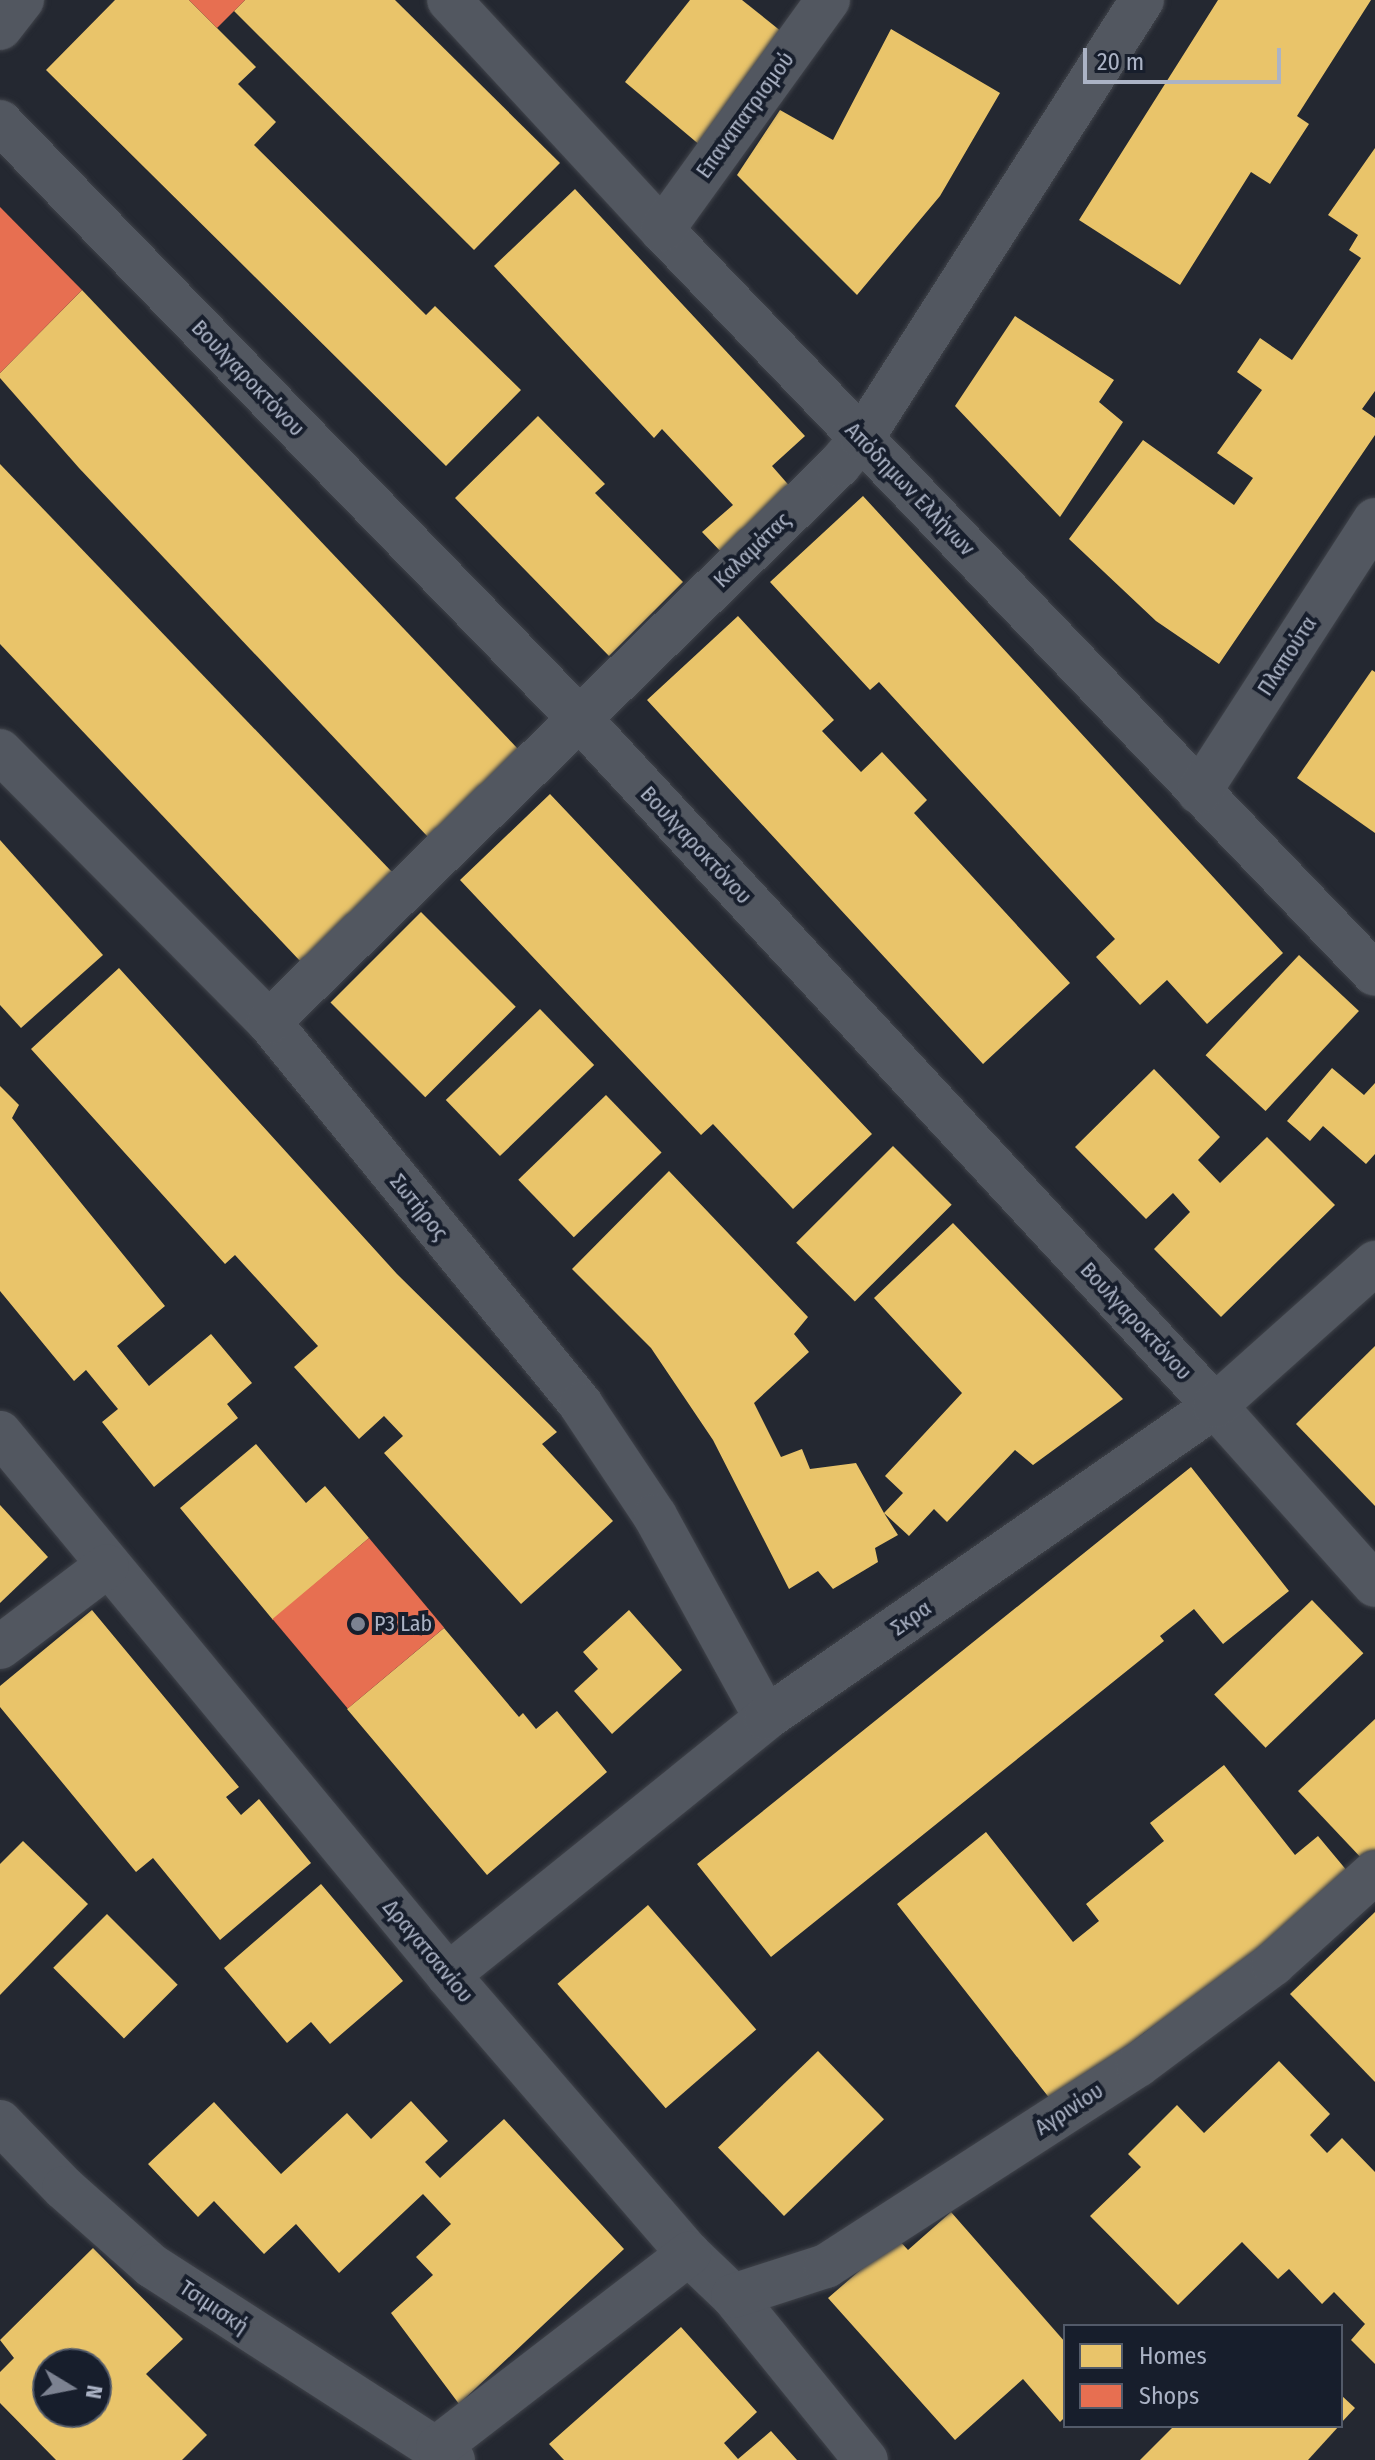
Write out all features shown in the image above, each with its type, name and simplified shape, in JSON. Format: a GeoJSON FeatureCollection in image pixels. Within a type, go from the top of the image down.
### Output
{"type":"FeatureCollection","features":[{"type":"Feature","properties":{"kind":"street"},"geometry":{"type":"LineString","coordinates":[[0,28],[22,0]]}},
{"type":"Feature","properties":{"kind":"street","name":"Απόδημων Ελλήνων"},"geometry":{"type":"LineString","coordinates":[[449,0],[662,230],[1375,974]]}},
{"type":"Feature","properties":{"kind":"street","name":"Επαναπατρισμού"},"geometry":{"type":"LineString","coordinates":[[662,230],[828,0]]}},
{"type":"Feature","properties":{"kind":"street","name":"Καλαμάτας"},"geometry":{"type":"LineString","coordinates":[[269,1022],[839,465],[862,438],[1142,0]]}},
{"type":"Feature","properties":{"kind":"street","name":"Βουλγαροκτόνου"},"geometry":{"type":"LineString","coordinates":[[0,122],[579,718],[1215,1406],[1375,1585]]}},
{"type":"Feature","properties":{"kind":"street","name":"Πλαπούτα"},"geometry":{"type":"LineString","coordinates":[[1199,792],[1375,520]]}},
{"type":"Feature","properties":{"kind":"street","name":"Σωτήρος"},"geometry":{"type":"LineString","coordinates":[[0,751],[269,1022],[616,1452],[766,1718]]}},
{"type":"Feature","properties":{"kind":"street","name":"Σκρα"},"geometry":{"type":"LineString","coordinates":[[448,1975],[766,1718],[1215,1406],[1375,1263]]}},
{"type":"Feature","properties":{"kind":"street","name":"Δραγατσανίου"},"geometry":{"type":"LineString","coordinates":[[0,1433],[448,1975],[689,2254],[733,2296],[866,2460]]}},
{"type":"Feature","properties":{"kind":"street"},"geometry":{"type":"LineString","coordinates":[[0,1647],[107,1566]]}},
{"type":"Feature","properties":{"kind":"street","name":"Αγρινίου"},"geometry":{"type":"LineString","coordinates":[[733,2296],[826,2266],[1138,2065],[1273,1964],[1375,1872]]}},
{"type":"Feature","properties":{"kind":"street","name":"Τσιμισκή"},"geometry":{"type":"LineString","coordinates":[[0,2122],[64,2188],[152,2266],[446,2454]]}},
{"type":"Feature","properties":{"kind":"street"},"geometry":{"type":"LineString","coordinates":[[446,2454],[689,2254]]}},
{"type":"Feature","properties":{"kind":"building: Homes"},"geometry":{"type":"Polygon","coordinates":[[[115,0],[189,0],[256,67],[238,84],[276,122],[254,145],[426,315],[435,306],[521,390],[446,466],[46,70],[115,0]]]}},
{"type":"Feature","properties":{"kind":"building: Homes"},"geometry":{"type":"Polygon","coordinates":[[[245,0],[395,0],[560,163],[474,250],[234,11],[245,0]]]}},
{"type":"Feature","properties":{"kind":"building: Homes"},"geometry":{"type":"Polygon","coordinates":[[[690,0],[742,0],[792,40],[714,157],[625,82],[690,0]]]}},
{"type":"Feature","properties":{"kind":"building: Homes"},"geometry":{"type":"Polygon","coordinates":[[[1218,0],[1371,0],[1297,116],[1309,124],[1270,184],[1251,172],[1180,285],[1079,220],[1218,0]]]}},
{"type":"Feature","properties":{"kind":"building: Homes"},"geometry":{"type":"Polygon","coordinates":[[[891,29],[1000,93],[940,196],[857,295],[737,175],[780,110],[833,140],[891,29]]]}},
{"type":"Feature","properties":{"kind":"building: Homes"},"geometry":{"type":"Polygon","coordinates":[[[1375,148],[1375,391],[1362,409],[1375,418],[1375,435],[1219,664],[1156,621],[1069,539],[1143,440],[1234,505],[1253,478],[1217,453],[1262,390],[1237,372],[1260,338],[1292,360],[1361,258],[1349,250],[1358,235],[1328,215],[1375,148]]]}},
{"type":"Feature","properties":{"kind":"building: Homes"},"geometry":{"type":"Polygon","coordinates":[[[575,189],[805,436],[772,466],[793,490],[724,555],[702,532],[733,505],[662,429],[654,438],[494,266],[575,189]]]}},
{"type":"Feature","properties":{"kind":"building: Homes"},"geometry":{"type":"Polygon","coordinates":[[[82,290],[519,750],[428,837],[79,468],[0,378],[0,373],[82,290]]]}},
{"type":"Feature","properties":{"kind":"building: Homes"},"geometry":{"type":"Polygon","coordinates":[[[1015,316],[1114,380],[1099,402],[1123,422],[1060,517],[955,406],[1015,316]]]}},
{"type":"Feature","properties":{"kind":"building: Homes"},"geometry":{"type":"Polygon","coordinates":[[[538,416],[605,484],[595,493],[683,582],[609,656],[455,498],[538,416]]]}},
{"type":"Feature","properties":{"kind":"building: Homes"},"geometry":{"type":"Polygon","coordinates":[[[0,464],[393,873],[301,962],[0,644],[0,464]]]}},
{"type":"Feature","properties":{"kind":"building: Homes"},"geometry":{"type":"Polygon","coordinates":[[[863,496],[1283,953],[1207,1024],[1167,980],[1140,1005],[1096,957],[1115,939],[879,682],[870,690],[770,582],[863,496]]]}},
{"type":"Feature","properties":{"kind":"building: Homes"},"geometry":{"type":"Polygon","coordinates":[[[738,616],[834,720],[822,731],[861,772],[882,752],[927,800],[914,813],[1070,983],[983,1064],[647,700],[738,616]]]}},
{"type":"Feature","properties":{"kind":"building: Homes"},"geometry":{"type":"Polygon","coordinates":[[[1372,670],[1375,672],[1375,833],[1297,778],[1372,670]]]}},
{"type":"Feature","properties":{"kind":"building: Homes"},"geometry":{"type":"Polygon","coordinates":[[[550,794],[872,1134],[793,1209],[713,1124],[701,1135],[460,880],[550,794]]]}},
{"type":"Feature","properties":{"kind":"building: Homes"},"geometry":{"type":"Polygon","coordinates":[[[0,840],[103,955],[21,1028],[0,1005],[0,840]]]}},
{"type":"Feature","properties":{"kind":"building: Homes"},"geometry":{"type":"Polygon","coordinates":[[[421,912],[516,1007],[425,1097],[330,1003],[421,912]]]}},
{"type":"Feature","properties":{"kind":"building: Homes"},"geometry":{"type":"Polygon","coordinates":[[[1299,955],[1359,1011],[1266,1111],[1206,1055],[1299,955]]]}},
{"type":"Feature","properties":{"kind":"building: Homes"},"geometry":{"type":"Polygon","coordinates":[[[119,968],[397,1274],[557,1432],[542,1444],[613,1521],[521,1604],[384,1453],[403,1436],[384,1416],[359,1439],[294,1367],[318,1346],[235,1255],[225,1264],[31,1049],[119,968]]]}},
{"type":"Feature","properties":{"kind":"building: Homes"},"geometry":{"type":"Polygon","coordinates":[[[540,1009],[594,1065],[500,1156],[446,1100],[540,1009]]]}},
{"type":"Feature","properties":{"kind":"building: Homes"},"geometry":{"type":"Polygon","coordinates":[[[1332,1068],[1364,1095],[1375,1083],[1375,1154],[1366,1164],[1323,1126],[1310,1141],[1287,1121],[1332,1068]]]}},
{"type":"Feature","properties":{"kind":"building: Homes"},"geometry":{"type":"Polygon","coordinates":[[[1154,1069],[1220,1137],[1198,1160],[1220,1183],[1267,1137],[1335,1205],[1221,1317],[1154,1249],[1190,1212],[1173,1193],[1146,1219],[1075,1147],[1154,1069]]]}},
{"type":"Feature","properties":{"kind":"building: Homes"},"geometry":{"type":"Polygon","coordinates":[[[0,1086],[19,1105],[12,1118],[165,1306],[117,1346],[149,1386],[211,1334],[252,1383],[227,1404],[238,1418],[154,1487],[102,1422],[118,1409],[86,1370],[74,1381],[0,1291],[0,1086]]]}},
{"type":"Feature","properties":{"kind":"building: Homes"},"geometry":{"type":"Polygon","coordinates":[[[606,1095],[662,1153],[574,1237],[518,1180],[606,1095]]]}},
{"type":"Feature","properties":{"kind":"building: Homes"},"geometry":{"type":"Polygon","coordinates":[[[893,1146],[952,1205],[855,1302],[796,1243],[893,1146]]]}},
{"type":"Feature","properties":{"kind":"building: Homes"},"geometry":{"type":"Polygon","coordinates":[[[669,1171],[808,1317],[794,1334],[809,1352],[754,1403],[781,1457],[802,1449],[810,1469],[856,1463],[898,1535],[875,1548],[878,1562],[833,1589],[818,1571],[789,1589],[713,1440],[651,1348],[572,1269],[669,1171]]]}},
{"type":"Feature","properties":{"kind":"building: Homes"},"geometry":{"type":"Polygon","coordinates":[[[953,1223],[1123,1399],[1033,1465],[1015,1450],[947,1522],[934,1509],[909,1536],[884,1513],[903,1493],[885,1476],[962,1393],[874,1298],[953,1223]]]}},
{"type":"Feature","properties":{"kind":"building: Homes"},"geometry":{"type":"Polygon","coordinates":[[[1375,1346],[1375,1506],[1296,1424],[1375,1346]]]}},
{"type":"Feature","properties":{"kind":"building: Homes"},"geometry":{"type":"Polygon","coordinates":[[[256,1444],[306,1503],[325,1486],[369,1538],[273,1620],[180,1508],[256,1444]]]}},
{"type":"Feature","properties":{"kind":"building: Homes"},"geometry":{"type":"Polygon","coordinates":[[[1191,1467],[1289,1591],[1223,1644],[1194,1609],[1160,1636],[1164,1641],[771,1957],[697,1864],[1191,1467]]]}},
{"type":"Feature","properties":{"kind":"building: Homes"},"geometry":{"type":"Polygon","coordinates":[[[0,1505],[48,1557],[0,1603],[0,1505]]]}},
{"type":"Feature","properties":{"kind":"building: Homes"},"geometry":{"type":"Polygon","coordinates":[[[1312,1600],[1363,1653],[1266,1748],[1214,1694],[1312,1600]]]}},
{"type":"Feature","properties":{"kind":"building: Homes"},"geometry":{"type":"Polygon","coordinates":[[[92,1610],[239,1787],[226,1797],[241,1815],[259,1799],[311,1863],[220,1940],[153,1858],[136,1872],[0,1707],[0,1686],[92,1610]]]}},
{"type":"Feature","properties":{"kind":"building: Homes"},"geometry":{"type":"Polygon","coordinates":[[[629,1610],[682,1670],[612,1734],[574,1691],[598,1669],[583,1652],[629,1610]]]}},
{"type":"Feature","properties":{"kind":"building: Homes"},"geometry":{"type":"Polygon","coordinates":[[[444,1628],[519,1717],[523,1713],[536,1729],[557,1711],[607,1772],[487,1875],[347,1709],[444,1628]]]}},
{"type":"Feature","properties":{"kind":"building: Homes"},"geometry":{"type":"Polygon","coordinates":[[[1375,1719],[1375,1853],[1365,1862],[1298,1791],[1375,1719]]]}},
{"type":"Feature","properties":{"kind":"building: Homes"},"geometry":{"type":"Polygon","coordinates":[[[1224,1765],[1295,1855],[1318,1836],[1348,1872],[1254,1956],[1144,2033],[1054,2104],[897,1904],[986,1832],[1073,1942],[1099,1921],[1086,1904],[1164,1841],[1150,1823],[1224,1765]]]}},
{"type":"Feature","properties":{"kind":"building: Homes"},"geometry":{"type":"Polygon","coordinates":[[[23,1841],[88,1904],[0,1995],[0,1864],[23,1841]]]}},
{"type":"Feature","properties":{"kind":"building: Homes"},"geometry":{"type":"Polygon","coordinates":[[[321,1884],[403,1981],[330,2044],[311,2022],[287,2043],[224,1968],[321,1884]]]}},
{"type":"Feature","properties":{"kind":"building: Homes"},"geometry":{"type":"Polygon","coordinates":[[[648,1905],[756,2030],[666,2108],[557,1984],[648,1905]]]}},
{"type":"Feature","properties":{"kind":"building: Homes"},"geometry":{"type":"Polygon","coordinates":[[[1375,1912],[1375,2082],[1290,1994],[1375,1912]]]}},
{"type":"Feature","properties":{"kind":"building: Homes"},"geometry":{"type":"Polygon","coordinates":[[[107,1914],[178,1985],[124,2038],[53,1968],[107,1914]]]}},
{"type":"Feature","properties":{"kind":"building: Homes"},"geometry":{"type":"Polygon","coordinates":[[[818,2051],[884,2119],[784,2216],[718,2148],[818,2051]]]}},
{"type":"Feature","properties":{"kind":"building: Homes"},"geometry":{"type":"Polygon","coordinates":[[[1279,2061],[1330,2114],[1310,2135],[1327,2153],[1342,2138],[1375,2172],[1375,2364],[1351,2340],[1365,2324],[1334,2292],[1322,2304],[1289,2269],[1278,2279],[1242,2242],[1178,2305],[1090,2216],[1141,2167],[1128,2154],[1177,2105],[1204,2133],[1279,2061]]]}},
{"type":"Feature","properties":{"kind":"building: Homes"},"geometry":{"type":"Polygon","coordinates":[[[411,2101],[448,2141],[425,2162],[440,2178],[504,2119],[624,2249],[459,2404],[391,2313],[433,2275],[416,2257],[451,2224],[423,2194],[339,2273],[296,2224],[264,2254],[214,2201],[198,2217],[148,2164],[214,2102],[281,2174],[347,2113],[371,2139],[411,2101]]]}},
{"type":"Feature","properties":{"kind":"building: Homes"},"geometry":{"type":"Polygon","coordinates":[[[951,2212],[1063,2340],[1063,2419],[1060,2422],[1023,2379],[955,2440],[828,2298],[897,2238],[908,2250],[951,2212]]]}},
{"type":"Feature","properties":{"kind":"building: Homes"},"geometry":{"type":"Polygon","coordinates":[[[93,2248],[183,2339],[146,2374],[207,2435],[182,2460],[56,2460],[0,2403],[0,2372],[14,2358],[0,2340],[93,2248]]]}},
{"type":"Feature","properties":{"kind":"building: Homes"},"geometry":{"type":"Polygon","coordinates":[[[681,2327],[757,2412],[724,2443],[738,2459],[771,2431],[797,2460],[564,2460],[549,2444],[681,2327]]]}},
{"type":"Feature","properties":{"kind":"building: Homes"},"geometry":{"type":"Polygon","coordinates":[[[1343,2397],[1355,2408],[1343,2421],[1343,2397]]]}},
{"type":"Feature","properties":{"kind":"building: Homes"},"geometry":{"type":"Polygon","coordinates":[[[1172,2428],[1337,2428],[1308,2460],[1140,2460],[1172,2428]]]}},
{"type":"Feature","properties":{"kind":"building: Shops"},"geometry":{"type":"Polygon","coordinates":[[[189,0],[245,0],[217,28],[189,0]]]}},
{"type":"Feature","properties":{"kind":"building: Shops"},"geometry":{"type":"Polygon","coordinates":[[[0,207],[82,290],[0,373],[0,207]]]}},
{"type":"Feature","properties":{"kind":"building: Shops","name":"P3 Lab"},"geometry":{"type":"Polygon","coordinates":[[[369,1538],[444,1628],[348,1709],[272,1619],[369,1538]]]}},
{"type":"Feature","properties":{"kind":"place","name":"P3 Lab"},"geometry":{"type":"Point","coordinates":[358,1624]}}]}
